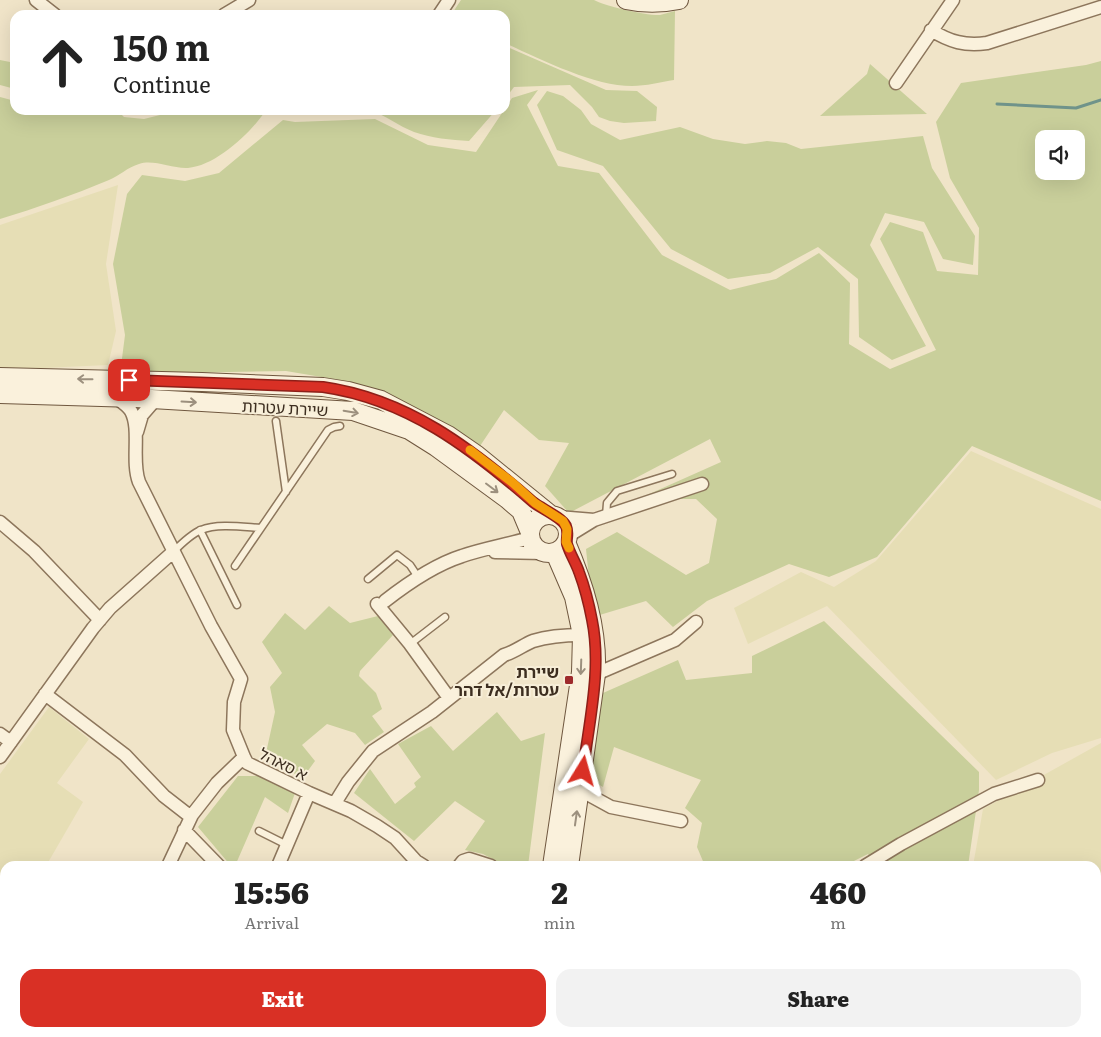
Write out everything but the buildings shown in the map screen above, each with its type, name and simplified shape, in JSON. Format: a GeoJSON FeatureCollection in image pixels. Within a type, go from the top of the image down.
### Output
{"type":"FeatureCollection","features":[{"type":"Feature","properties":{"kind":"main road"},"geometry":{"type":"LineString","coordinates":[[626,0],[647,4],[679,0]]}},
{"type":"Feature","properties":{"kind":"main road","name":"שיירת עטרות"},"geometry":{"type":"LineString","coordinates":[[0,377],[202,382],[323,387],[348,390],[381,400],[448,435],[555,516]]}},
{"type":"Feature","properties":{"kind":"main road","name":"שיירת עטרות"},"geometry":{"type":"LineString","coordinates":[[0,394],[116,398],[352,411],[409,430],[436,446],[521,511],[529,533]]}},
{"type":"Feature","properties":{"kind":"main road"},"geometry":{"type":"LineString","coordinates":[[553,861],[581,672],[582,635],[574,597],[558,546],[567,529],[563,521],[555,516],[540,517],[534,521],[529,533],[533,546],[558,546]]}},
{"type":"Feature","properties":{"kind":"main road"},"geometry":{"type":"LineString","coordinates":[[558,546],[580,573],[592,623],[596,657],[596,674],[570,861]]}},
{"type":"Feature","properties":{"kind":"street"},"geometry":{"type":"LineString","coordinates":[[36,0],[49,10]]}},
{"type":"Feature","properties":{"kind":"street"},"geometry":{"type":"LineString","coordinates":[[232,10],[249,0]]}},
{"type":"Feature","properties":{"kind":"street"},"geometry":{"type":"LineString","coordinates":[[896,83],[953,0]]}},
{"type":"Feature","properties":{"kind":"street"},"geometry":{"type":"LineString","coordinates":[[931,30],[951,41],[973,45],[987,43],[1101,7]]}},
{"type":"Feature","properties":{"kind":"street"},"geometry":{"type":"LineString","coordinates":[[116,398],[126,405],[134,420],[136,473],[173,552],[241,680],[234,702],[233,730],[244,757]]}},
{"type":"Feature","properties":{"kind":"street"},"geometry":{"type":"LineString","coordinates":[[135,439],[142,415],[155,400]]}},
{"type":"Feature","properties":{"kind":"street"},"geometry":{"type":"LineString","coordinates":[[478,551],[558,546],[600,518],[702,484]]}},
{"type":"Feature","properties":{"kind":"street"},"geometry":{"type":"LineString","coordinates":[[555,516],[600,518]]}},
{"type":"Feature","properties":{"kind":"street"},"geometry":{"type":"LineString","coordinates":[[0,522],[34,551],[100,620]]}},
{"type":"Feature","properties":{"kind":"street"},"geometry":{"type":"LineString","coordinates":[[449,698],[381,602],[418,577],[450,560],[526,539],[529,533]]}},
{"type":"Feature","properties":{"kind":"street"},"geometry":{"type":"LineString","coordinates":[[0,757],[100,620],[173,552]]}},
{"type":"Feature","properties":{"kind":"street"},"geometry":{"type":"LineString","coordinates":[[596,674],[676,640],[696,622]]}},
{"type":"Feature","properties":{"kind":"street"},"geometry":{"type":"LineString","coordinates":[[335,803],[348,782],[373,751],[432,712],[504,655],[533,642],[554,636],[582,635]]}},
{"type":"Feature","properties":{"kind":"street"},"geometry":{"type":"LineString","coordinates":[[46,694],[125,755],[164,796],[191,817]]}},
{"type":"Feature","properties":{"kind":"street"},"geometry":{"type":"LineString","coordinates":[[0,734],[11,742]]}},
{"type":"Feature","properties":{"kind":"street","name":"א סאהל"},"geometry":{"type":"LineString","coordinates":[[170,861],[191,817],[217,783],[244,757],[248,763],[308,794],[335,803],[377,826],[395,838],[417,861]]}},
{"type":"Feature","properties":{"kind":"street"},"geometry":{"type":"LineString","coordinates":[[873,861],[994,794],[1038,780]]}},
{"type":"Feature","properties":{"kind":"street"},"geometry":{"type":"LineString","coordinates":[[580,790],[611,807],[681,821]]}},
{"type":"Feature","properties":{"kind":"street"},"geometry":{"type":"LineString","coordinates":[[281,861],[308,794]]}},
{"type":"Feature","properties":{"kind":"street"},"geometry":{"type":"LineString","coordinates":[[184,830],[214,861]]}},
{"type":"Feature","properties":{"kind":"lane"},"geometry":{"type":"LineString","coordinates":[[276,421],[286,492]]}},
{"type":"Feature","properties":{"kind":"lane"},"geometry":{"type":"LineString","coordinates":[[235,566],[328,430],[334,426],[340,426]]}},
{"type":"Feature","properties":{"kind":"lane"},"geometry":{"type":"LineString","coordinates":[[600,518],[607,503],[617,491],[672,474]]}},
{"type":"Feature","properties":{"kind":"lane"},"geometry":{"type":"LineString","coordinates":[[173,552],[200,530],[219,527],[261,528]]}},
{"type":"Feature","properties":{"kind":"lane"},"geometry":{"type":"LineString","coordinates":[[200,530],[237,604]]}},
{"type":"Feature","properties":{"kind":"lane"},"geometry":{"type":"LineString","coordinates":[[368,579],[397,555],[410,565],[418,577]]}},
{"type":"Feature","properties":{"kind":"lane"},"geometry":{"type":"LineString","coordinates":[[410,644],[445,618]]}},
{"type":"Feature","properties":{"kind":"lane"},"geometry":{"type":"LineString","coordinates":[[259,831],[287,844]]}},
{"type":"Feature","properties":{"kind":"shaded area"},"geometry":{"type":"Polygon","coordinates":[[[118,185],[106,264],[116,331],[108,365],[0,370],[0,225],[118,185]]]}},
{"type":"Feature","properties":{"kind":"shaded area"},"geometry":{"type":"Polygon","coordinates":[[[971,451],[1101,509],[1101,738],[1052,753],[996,780],[827,606],[748,644],[734,608],[801,572],[834,587],[876,561],[971,451]]]}},
{"type":"Feature","properties":{"kind":"shaded area"},"geometry":{"type":"Polygon","coordinates":[[[49,707],[89,739],[57,783],[83,802],[49,861],[0,861],[0,774],[49,707]]]}},
{"type":"Feature","properties":{"kind":"shaded area"},"geometry":{"type":"Polygon","coordinates":[[[1101,743],[1101,861],[974,861],[983,809],[1101,743]]]}},
{"type":"Feature","properties":{"kind":"green space"},"geometry":{"type":"Polygon","coordinates":[[[461,0],[594,0],[616,8],[646,14],[660,15],[675,11],[674,80],[632,86],[601,82],[584,77],[510,45],[510,10],[454,10],[461,0]]]}},
{"type":"Feature","properties":{"kind":"green space"},"geometry":{"type":"Polygon","coordinates":[[[510,48],[606,90],[637,91],[657,107],[656,121],[624,123],[599,117],[592,107],[570,85],[514,87],[510,92],[510,48]]]}},
{"type":"Feature","properties":{"kind":"green space"},"geometry":{"type":"Polygon","coordinates":[[[0,60],[10,62],[10,88],[0,85],[0,60]]]}},
{"type":"Feature","properties":{"kind":"green space"},"geometry":{"type":"Polygon","coordinates":[[[1101,61],[1101,501],[972,446],[877,557],[829,577],[789,564],[707,601],[673,627],[646,601],[593,617],[586,549],[617,532],[686,575],[709,563],[717,519],[696,499],[638,499],[721,462],[710,439],[569,513],[545,486],[569,443],[539,440],[504,410],[480,446],[418,410],[351,382],[286,371],[120,374],[125,335],[113,264],[127,194],[142,175],[185,181],[219,173],[283,120],[295,122],[375,119],[428,145],[476,152],[501,115],[510,115],[510,101],[512,98],[538,90],[527,105],[558,166],[599,173],[662,255],[730,290],[776,279],[819,253],[850,283],[849,344],[890,369],[936,350],[880,239],[890,222],[923,232],[937,271],[978,275],[979,228],[950,178],[936,122],[961,83],[1086,65],[1101,61]]]}},
{"type":"Feature","properties":{"kind":"green space"},"geometry":{"type":"Polygon","coordinates":[[[870,64],[927,114],[820,116],[867,74],[870,64]]]}},
{"type":"Feature","properties":{"kind":"green space"},"geometry":{"type":"Polygon","coordinates":[[[547,91],[563,96],[581,110],[591,124],[620,140],[680,127],[713,139],[745,144],[767,141],[786,143],[801,149],[923,136],[932,168],[975,236],[973,265],[943,259],[924,222],[885,213],[870,245],[926,346],[892,360],[859,337],[858,279],[818,247],[770,273],[728,279],[671,249],[603,166],[557,150],[537,105],[547,91]]]}},
{"type":"Feature","properties":{"kind":"green space"},"geometry":{"type":"Polygon","coordinates":[[[0,97],[10,100],[10,115],[122,115],[124,117],[144,119],[160,115],[263,115],[243,137],[221,155],[199,166],[182,168],[151,163],[139,164],[95,186],[0,219],[0,97]]]}},
{"type":"Feature","properties":{"kind":"green space"},"geometry":{"type":"Polygon","coordinates":[[[382,115],[492,115],[469,141],[441,138],[408,130],[382,115]]]}},
{"type":"Feature","properties":{"kind":"green space"},"geometry":{"type":"Polygon","coordinates":[[[329,606],[350,623],[378,616],[393,635],[360,671],[359,676],[376,693],[382,709],[372,716],[384,732],[365,745],[355,733],[327,724],[302,745],[315,761],[302,779],[266,753],[275,712],[270,687],[282,673],[262,642],[285,613],[305,630],[329,606]]]}},
{"type":"Feature","properties":{"kind":"green space"},"geometry":{"type":"Polygon","coordinates":[[[824,621],[979,772],[979,790],[969,861],[871,861],[868,854],[854,861],[703,861],[697,847],[702,823],[685,808],[701,780],[614,747],[603,787],[589,779],[603,693],[678,660],[686,680],[752,673],[752,656],[824,621]]]}},
{"type":"Feature","properties":{"kind":"green space"},"geometry":{"type":"Polygon","coordinates":[[[497,712],[521,741],[545,733],[529,861],[496,861],[483,854],[465,850],[485,821],[455,801],[414,841],[354,793],[370,769],[395,804],[416,787],[414,783],[421,777],[398,744],[431,726],[453,751],[497,712]]]}},
{"type":"Feature","properties":{"kind":"green space"},"geometry":{"type":"Polygon","coordinates":[[[238,776],[259,776],[295,793],[288,813],[265,797],[237,861],[227,861],[198,827],[238,776]]]}},
{"type":"Feature","properties":{"kind":"waterway"},"geometry":{"type":"LineString","coordinates":[[997,104],[1076,108],[1101,100]]}},
{"type":"Feature","properties":{"kind":"slow traffic"},"geometry":{"type":"LineString","coordinates":[[470,450],[513,483],[535,503],[563,521],[567,529],[568,536],[566,542],[569,548]]}},
{"type":"Feature","properties":{"kind":"place","name":"שיירת עטרות/אל דהר"},"geometry":{"type":"Point","coordinates":[569,680]}},
{"type":"Feature","properties":{"kind":"route"},"geometry":{"type":"LineString","coordinates":[[129,380],[323,387],[348,390],[381,400],[448,435],[477,455],[551,515],[563,521],[568,536],[566,542],[580,573],[586,596],[592,623],[596,657],[596,674],[583,771]]}}]}
